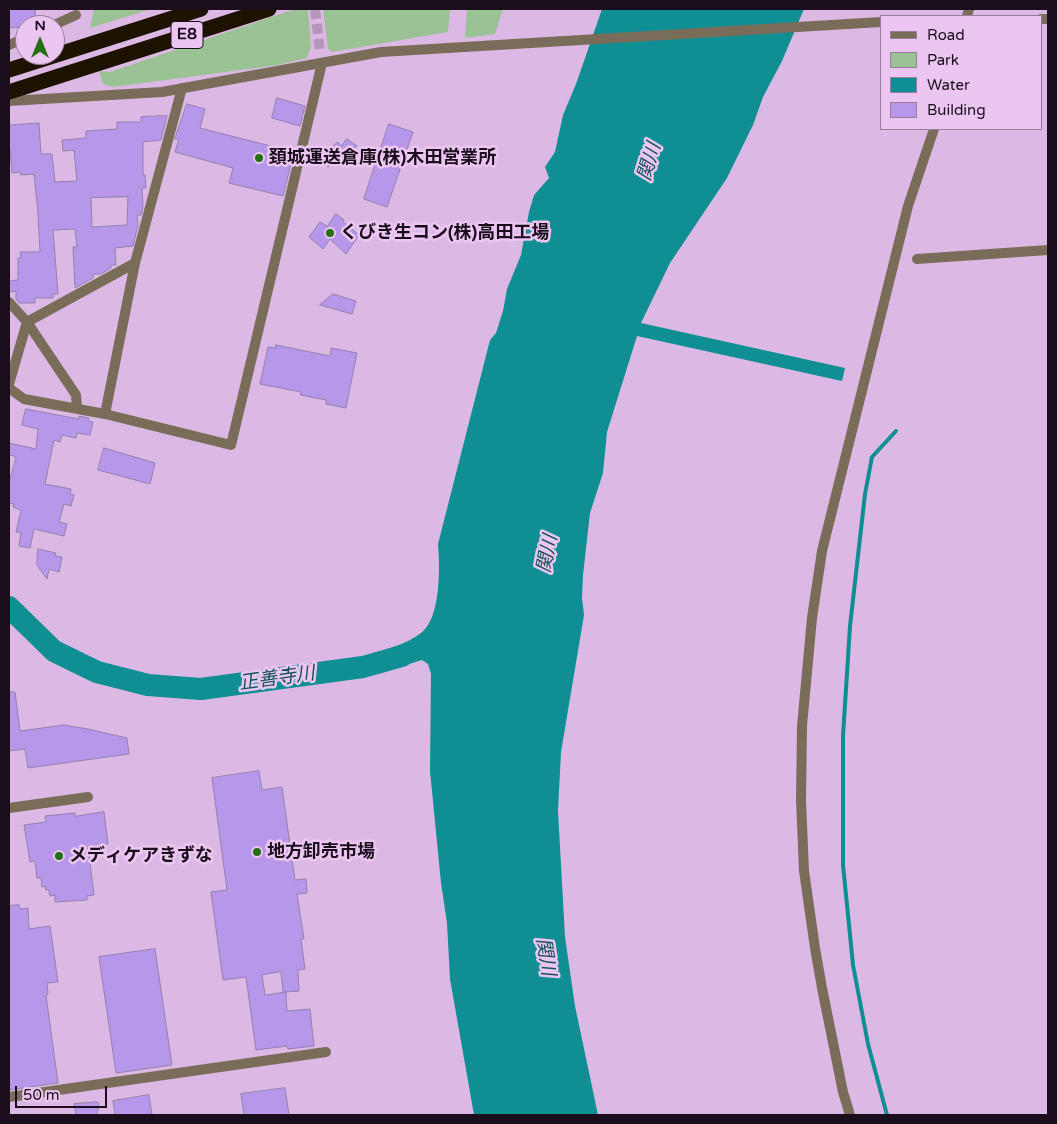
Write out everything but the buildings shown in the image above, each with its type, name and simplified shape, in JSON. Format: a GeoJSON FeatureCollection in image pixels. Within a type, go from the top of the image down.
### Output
{"type":"FeatureCollection","features":[{"type":"Feature","properties":{"kind":"highway","name":"E8"},"geometry":{"type":"LineString","coordinates":[[9,70],[202,9]]}},
{"type":"Feature","properties":{"kind":"highway","name":"E8"},"geometry":{"type":"LineString","coordinates":[[9,92],[269,9]]}},
{"type":"Feature","properties":{"kind":"street"},"geometry":{"type":"LineString","coordinates":[[65,20],[76,15]]}},
{"type":"Feature","properties":{"kind":"street"},"geometry":{"type":"LineString","coordinates":[[9,101],[162,92],[321,57],[880,22]]}},
{"type":"Feature","properties":{"kind":"street"},"geometry":{"type":"LineString","coordinates":[[9,388],[24,399],[105,414],[231,445],[321,57]]}},
{"type":"Feature","properties":{"kind":"street"},"geometry":{"type":"LineString","coordinates":[[105,414],[135,263],[182,88]]}},
{"type":"Feature","properties":{"kind":"street"},"geometry":{"type":"LineString","coordinates":[[850,1115],[822,988],[804,871],[801,800],[802,726],[812,618],[822,551],[908,206],[934,130]]}},
{"type":"Feature","properties":{"kind":"street"},"geometry":{"type":"LineString","coordinates":[[917,259],[1048,250]]}},
{"type":"Feature","properties":{"kind":"street"},"geometry":{"type":"LineString","coordinates":[[9,384],[27,322],[135,263]]}},
{"type":"Feature","properties":{"kind":"street"},"geometry":{"type":"LineString","coordinates":[[9,304],[27,322],[76,394],[77,408]]}},
{"type":"Feature","properties":{"kind":"street"},"geometry":{"type":"LineString","coordinates":[[9,808],[88,797]]}},
{"type":"Feature","properties":{"kind":"street"},"geometry":{"type":"LineString","coordinates":[[9,1098],[326,1052]]}},
{"type":"Feature","properties":{"kind":"green space"},"geometry":{"type":"Polygon","coordinates":[[[94,9],[151,9],[90,28],[94,9]]]}},
{"type":"Feature","properties":{"kind":"green space"},"geometry":{"type":"Polygon","coordinates":[[[295,9],[308,9],[311,47],[307,58],[278,65],[113,87],[103,84],[99,71],[110,72],[295,9]]]}},
{"type":"Feature","properties":{"kind":"green space"},"geometry":{"type":"Polygon","coordinates":[[[323,9],[450,9],[448,32],[332,52],[328,49],[323,9]]]}},
{"type":"Feature","properties":{"kind":"green space"},"geometry":{"type":"Polygon","coordinates":[[[467,9],[503,9],[495,34],[465,38],[467,9]]]}},
{"type":"Feature","properties":{"kind":"water","name":"関川"},"geometry":{"type":"Polygon","coordinates":[[[602,9],[804,9],[782,61],[763,97],[753,125],[727,178],[670,263],[641,323],[845,368],[842,381],[637,336],[607,432],[603,473],[590,513],[583,575],[582,598],[584,615],[561,752],[558,811],[565,937],[575,1006],[598,1115],[474,1115],[450,979],[447,923],[441,883],[430,771],[431,674],[428,664],[422,660],[377,674],[371,654],[397,646],[415,637],[428,626],[432,616],[438,592],[438,544],[490,340],[496,333],[507,289],[521,255],[534,195],[549,178],[545,167],[555,152],[563,115],[602,9]]]}},
{"type":"Feature","properties":{"kind":"waterway"},"geometry":{"type":"LineString","coordinates":[[887,1115],[868,1044],[853,965],[843,865],[843,736],[850,626],[865,494],[872,457],[896,431]]}},
{"type":"Feature","properties":{"kind":"waterway","name":"正善寺川"},"geometry":{"type":"LineString","coordinates":[[9,607],[54,651],[97,672],[148,685],[201,689],[363,667],[402,656]]}},
{"type":"Feature","properties":{"kind":"tunnel"},"geometry":{"type":"LineString","coordinates":[[315,9],[320,52]]}},
{"type":"Feature","properties":{"kind":"place","name":"頚城運送倉庫(株)木田営業所"},"geometry":{"type":"Point","coordinates":[259,158]}},
{"type":"Feature","properties":{"kind":"place","name":"くびき生コン(株)高田工場"},"geometry":{"type":"Point","coordinates":[330,233]}},
{"type":"Feature","properties":{"kind":"place","name":"地方卸売市場"},"geometry":{"type":"Point","coordinates":[257,852]}},
{"type":"Feature","properties":{"kind":"place","name":"メディケアきずな"},"geometry":{"type":"Point","coordinates":[59,856]}}]}
